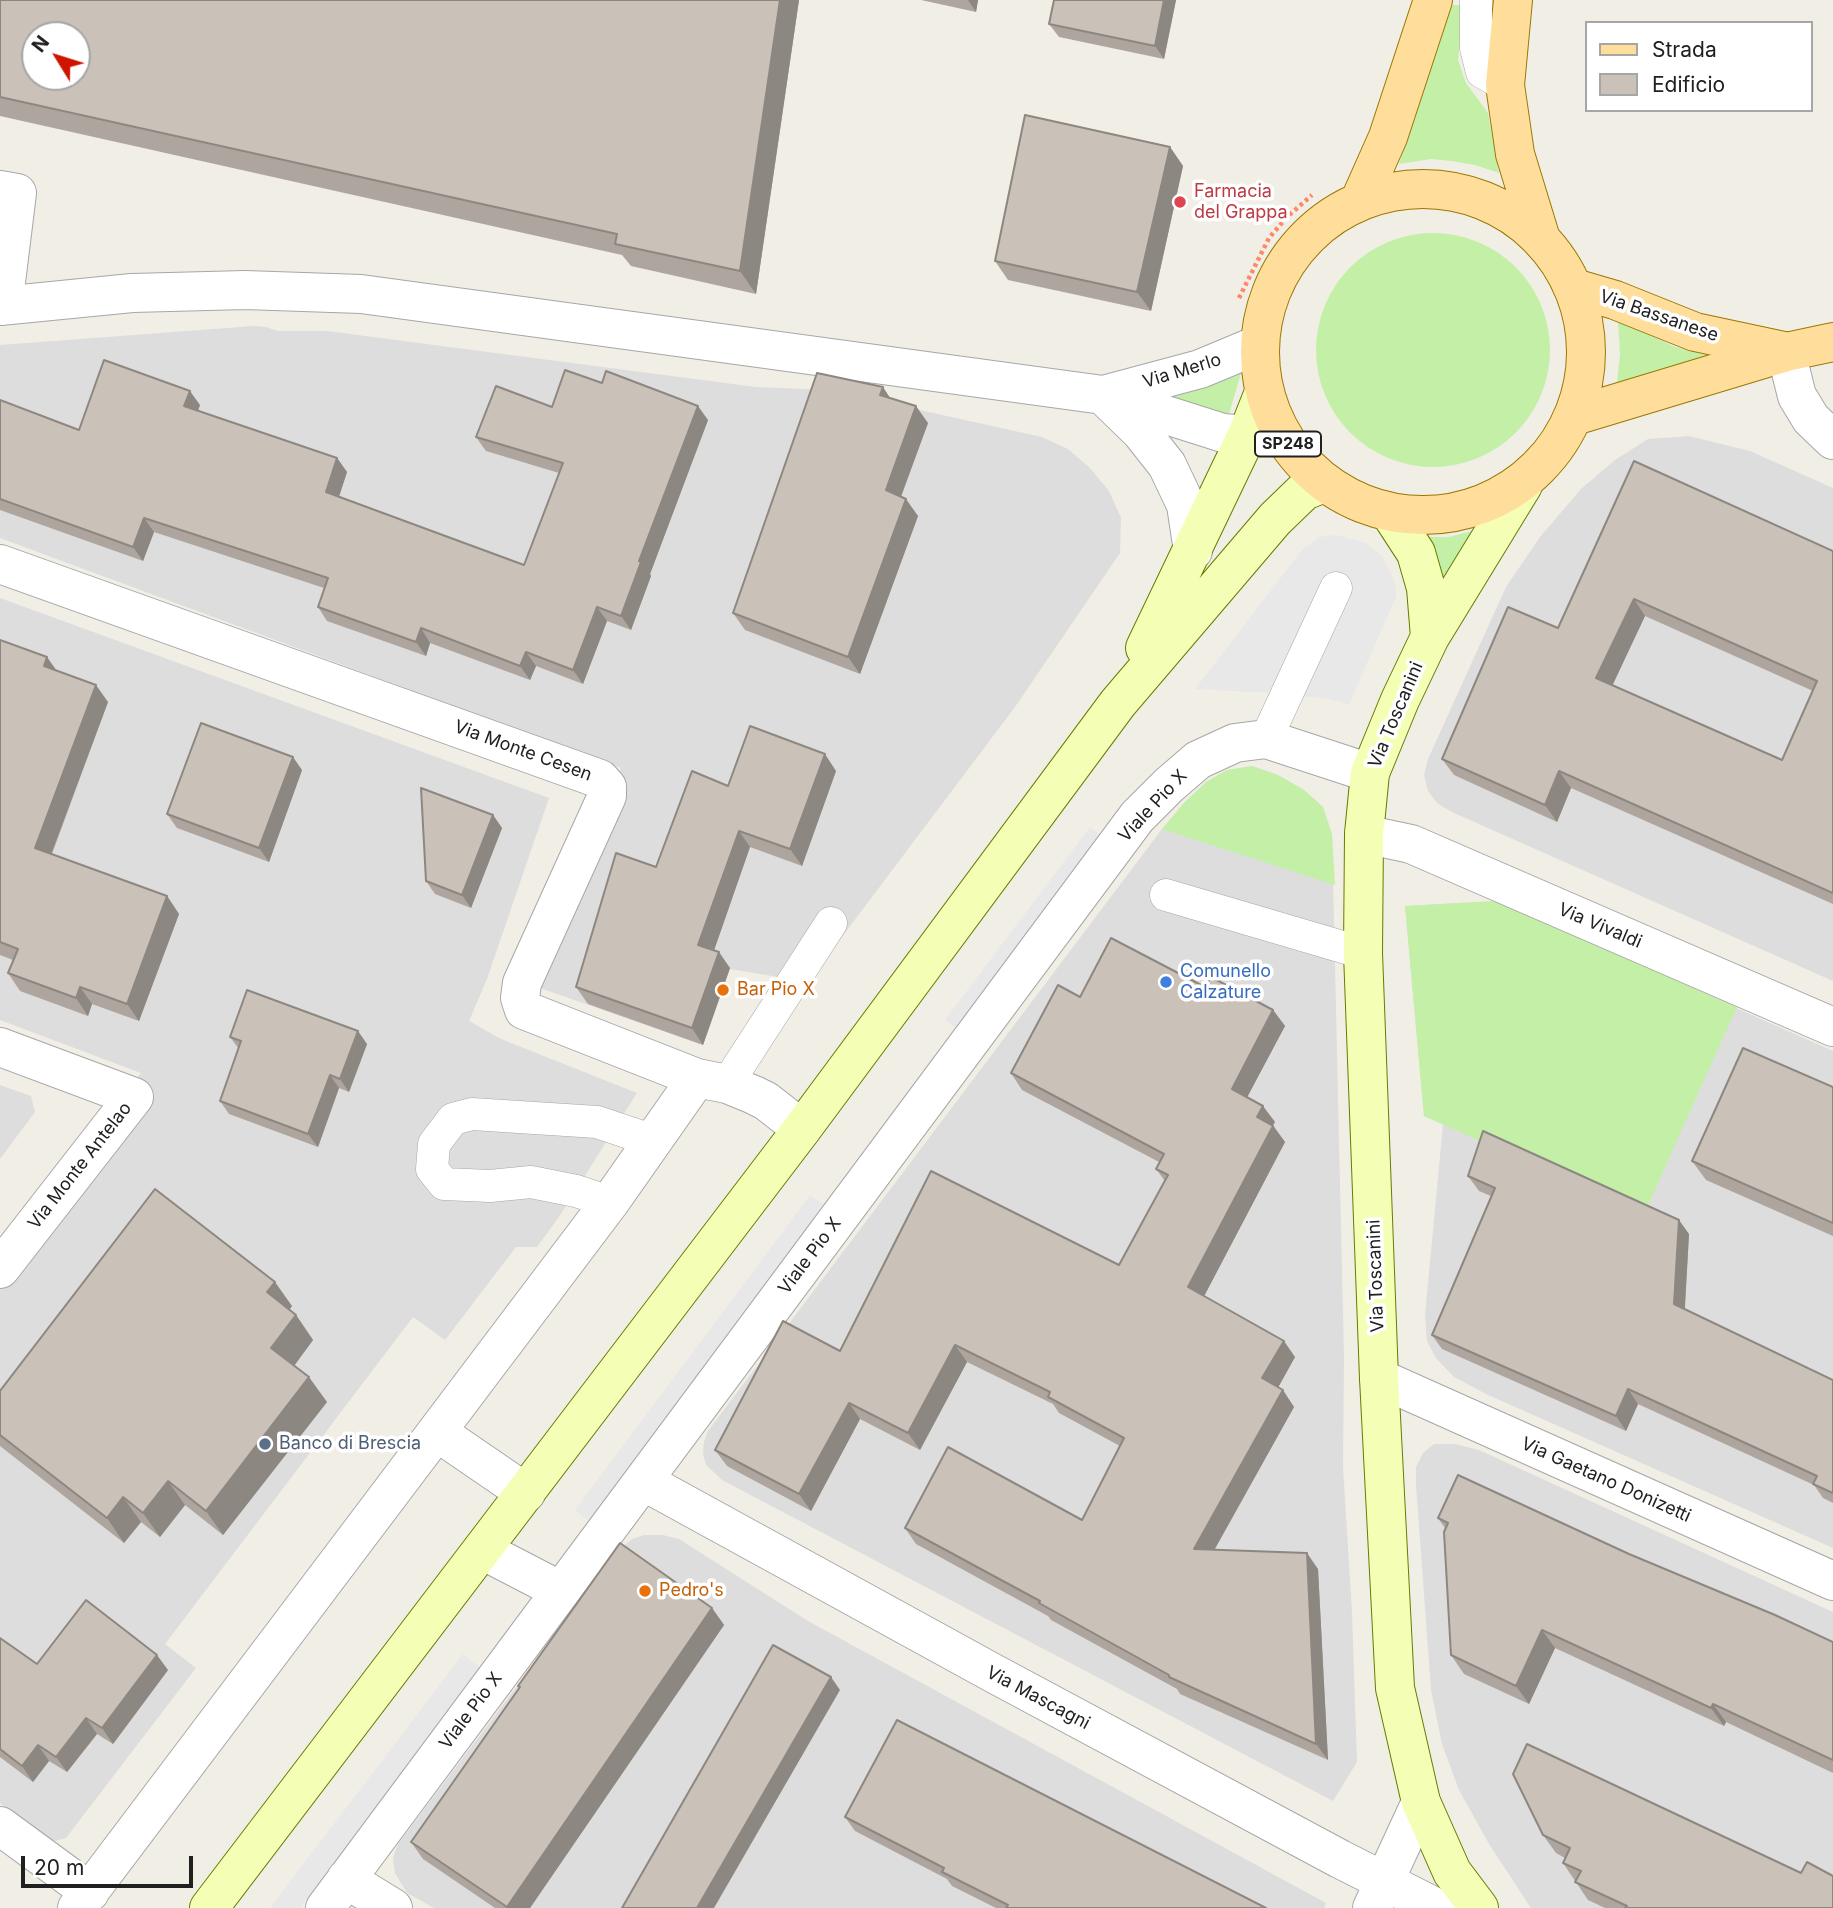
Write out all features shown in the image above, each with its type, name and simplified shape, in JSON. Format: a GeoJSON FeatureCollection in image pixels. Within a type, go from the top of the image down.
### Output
{"type":"FeatureCollection","features":[{"type":"Feature","properties":{"kind":"main road"},"geometry":{"type":"LineString","coordinates":[[1360,200],[1388,137],[1433,0]]}},
{"type":"Feature","properties":{"kind":"main road","name":"SP248"},"geometry":{"type":"LineString","coordinates":[[1513,0],[1505,85],[1515,154],[1540,236]]}},
{"type":"Feature","properties":{"kind":"main road","name":"SP248"},"geometry":{"type":"LineString","coordinates":[[1118,703],[1193,551],[1263,433],[1264,392],[1260,344],[1264,313],[1274,285],[1289,257],[1310,234],[1334,215],[1360,200],[1407,189],[1456,191],[1501,207],[1540,236],[1559,260],[1574,288],[1586,330],[1585,374],[1574,416],[1549,457],[1523,485],[1476,508],[1433,516],[1390,513],[1356,502],[1324,483],[1263,433]]}},
{"type":"Feature","properties":{"kind":"main road","name":"Via Bassanese"},"geometry":{"type":"LineString","coordinates":[[1574,288],[1615,300],[1695,332],[1786,352]]}},
{"type":"Feature","properties":{"kind":"main road","name":"Via Bassanese"},"geometry":{"type":"LineString","coordinates":[[1574,416],[1786,352],[1833,342]]}},
{"type":"Feature","properties":{"kind":"main road","name":"SP248"},"geometry":{"type":"LineString","coordinates":[[209,1908],[802,1129],[1118,703],[1275,519],[1304,491],[1324,483]]}},
{"type":"Feature","properties":{"kind":"main road","name":"Via Toscanini"},"geometry":{"type":"LineString","coordinates":[[1479,1908],[1452,1872],[1420,1802],[1395,1688],[1379,1378],[1363,953],[1364,834],[1370,773],[1384,737],[1430,637],[1523,485]]}},
{"type":"Feature","properties":{"kind":"main road","name":"Via Toscanini"},"geometry":{"type":"LineString","coordinates":[[1390,513],[1416,553],[1426,588],[1430,637]]}},
{"type":"Feature","properties":{"kind":"street"},"geometry":{"type":"LineString","coordinates":[[0,190],[16,192],[1,306],[69,298],[170,292],[245,290],[361,294],[1103,395],[1223,433],[1263,433]]}},
{"type":"Feature","properties":{"kind":"street","name":"Via Merlo"},"geometry":{"type":"LineString","coordinates":[[1103,395],[1200,369],[1260,344]]}},
{"type":"Feature","properties":{"kind":"street"},"geometry":{"type":"LineString","coordinates":[[1786,352],[1797,396],[1811,419],[1833,440]]}},
{"type":"Feature","properties":{"kind":"street"},"geometry":{"type":"LineString","coordinates":[[1103,395],[1141,432],[1167,465],[1186,505],[1193,551]]}},
{"type":"Feature","properties":{"kind":"street","name":"Via Monte Cesen"},"geometry":{"type":"LineString","coordinates":[[0,564],[600,779],[607,788],[607,796],[522,983],[520,998],[524,1010],[766,1101],[802,1129]]}},
{"type":"Feature","properties":{"kind":"street","name":"Viale Pio X"},"geometry":{"type":"LineString","coordinates":[[335,1894],[1137,817],[1198,760],[1235,743],[1266,739],[1370,773]]}},
{"type":"Feature","properties":{"kind":"street","name":"Via Vivaldi"},"geometry":{"type":"LineString","coordinates":[[1364,834],[1411,844],[1833,1027]]}},
{"type":"Feature","properties":{"kind":"street","name":"Via Monte Antelao"},"geometry":{"type":"LineString","coordinates":[[0,1047],[134,1097],[0,1269]]}},
{"type":"Feature","properties":{"kind":"street"},"geometry":{"type":"LineString","coordinates":[[0,1826],[84,1900],[610,1202],[652,1140],[712,1081]]}},
{"type":"Feature","properties":{"kind":"street","name":"Via Gaetano Donizetti"},"geometry":{"type":"LineString","coordinates":[[1379,1378],[1833,1581]]}},
{"type":"Feature","properties":{"kind":"street"},"geometry":{"type":"LineString","coordinates":[[437,1432],[526,1493]]}},
{"type":"Feature","properties":{"kind":"street","name":"Via Mascagni"},"geometry":{"type":"LineString","coordinates":[[643,1481],[993,1674],[1379,1895],[1437,1908]]}},
{"type":"Feature","properties":{"kind":"street"},"geometry":{"type":"LineString","coordinates":[[482,1550],[561,1591]]}},
{"type":"Feature","properties":{"kind":"street"},"geometry":{"type":"LineString","coordinates":[[1379,1895],[1420,1802]]}},
{"type":"Feature","properties":{"kind":"street"},"geometry":{"type":"LineString","coordinates":[[335,1894],[393,1908]]}},
{"type":"Feature","properties":{"kind":"lane"},"geometry":{"type":"LineString","coordinates":[[1476,0],[1476,48],[1482,72],[1505,85]]}},
{"type":"Feature","properties":{"kind":"lane"},"geometry":{"type":"LineString","coordinates":[[1266,739],[1336,588]]}},
{"type":"Feature","properties":{"kind":"lane"},"geometry":{"type":"LineString","coordinates":[[1166,895],[1363,953]]}},
{"type":"Feature","properties":{"kind":"lane"},"geometry":{"type":"LineString","coordinates":[[712,1081],[831,923]]}},
{"type":"Feature","properties":{"kind":"lane"},"geometry":{"type":"LineString","coordinates":[[610,1202],[576,1191],[531,1182],[490,1186],[444,1184],[432,1169],[434,1144],[453,1119],[472,1115],[597,1122],[652,1140]]}},
{"type":"Feature","properties":{"kind":"path"},"geometry":{"type":"LineString","coordinates":[[1235,306],[1269,238],[1303,201],[1321,188]]}},
{"type":"Feature","properties":{"kind":"shaded area"},"geometry":{"type":"Polygon","coordinates":[[[254,326],[278,331],[327,331],[756,387],[829,390],[1042,437],[1068,449],[1090,468],[1109,491],[1121,518],[1120,553],[1015,707],[808,982],[730,969],[703,1045],[540,988],[621,768],[0,538],[0,345],[254,326]]]}},
{"type":"Feature","properties":{"kind":"shaded area"},"geometry":{"type":"Polygon","coordinates":[[[1689,436],[1750,451],[1833,488],[1833,981],[1454,813],[1438,804],[1428,791],[1424,775],[1428,759],[1506,587],[1540,537],[1581,489],[1615,460],[1648,439],[1689,436]]]}},
{"type":"Feature","properties":{"kind":"shaded area"},"geometry":{"type":"Polygon","coordinates":[[[1336,535],[1366,543],[1382,556],[1395,582],[1396,597],[1349,704],[1329,699],[1271,693],[1195,689],[1302,550],[1319,537],[1336,535]]]}},
{"type":"Feature","properties":{"kind":"shaded area"},"geometry":{"type":"Polygon","coordinates":[[[0,598],[549,798],[487,979],[469,1021],[501,1039],[637,1093],[559,1217],[537,1247],[516,1247],[445,1340],[413,1317],[165,1644],[196,1668],[66,1838],[51,1842],[0,1803],[0,1259],[141,1073],[0,1020],[0,598]]]}},
{"type":"Feature","properties":{"kind":"shaded area"},"geometry":{"type":"Polygon","coordinates":[[[1252,766],[1278,775],[1304,790],[1323,807],[1332,834],[1344,1358],[1343,1466],[1357,1762],[1333,1801],[722,1480],[706,1465],[703,1454],[708,1431],[1162,829],[1206,782],[1227,770],[1252,766]]]}},
{"type":"Feature","properties":{"kind":"shaded area"},"geometry":{"type":"Polygon","coordinates":[[[1090,827],[1105,838],[960,1031],[945,1020],[1090,827]]]}},
{"type":"Feature","properties":{"kind":"shaded area"},"geometry":{"type":"Polygon","coordinates":[[[1495,901],[1833,1051],[1833,1548],[1486,1394],[1454,1377],[1436,1358],[1427,1341],[1425,1315],[1443,1124],[1424,1116],[1405,906],[1495,901]]]}},
{"type":"Feature","properties":{"kind":"shaded area"},"geometry":{"type":"Polygon","coordinates":[[[0,1085],[31,1096],[35,1112],[0,1159],[0,1085]]]}},
{"type":"Feature","properties":{"kind":"shaded area"},"geometry":{"type":"Polygon","coordinates":[[[810,1195],[830,1209],[594,1525],[575,1510],[810,1195]]]}},
{"type":"Feature","properties":{"kind":"shaded area"},"geometry":{"type":"Polygon","coordinates":[[[1434,1444],[1455,1444],[1479,1450],[1833,1612],[1833,1908],[1531,1908],[1489,1844],[1459,1790],[1442,1744],[1431,1690],[1416,1485],[1416,1467],[1423,1453],[1434,1444]]]}},
{"type":"Feature","properties":{"kind":"shaded area"},"geometry":{"type":"Polygon","coordinates":[[[644,1535],[663,1535],[679,1539],[808,1621],[1326,1903],[1324,1908],[434,1908],[407,1893],[395,1873],[393,1858],[398,1844],[622,1547],[632,1539],[644,1535]]]}},
{"type":"Feature","properties":{"kind":"shaded area"},"geometry":{"type":"Polygon","coordinates":[[[463,1654],[481,1669],[300,1908],[270,1908],[463,1654]]]}},
{"type":"Feature","properties":{"kind":"green space"},"geometry":{"type":"Polygon","coordinates":[[[1451,5],[1462,5],[1458,60],[1466,83],[1488,113],[1499,173],[1475,165],[1431,159],[1399,164],[1451,5]]]}},
{"type":"Feature","properties":{"kind":"green space"},"geometry":{"type":"Polygon","coordinates":[[[1433,233],[1478,242],[1516,267],[1541,305],[1550,350],[1541,395],[1516,433],[1478,458],[1433,467],[1388,458],[1350,433],[1325,395],[1316,350],[1325,305],[1350,267],[1388,242],[1433,233]]]}},
{"type":"Feature","properties":{"kind":"green space"},"geometry":{"type":"Polygon","coordinates":[[[1618,320],[1675,347],[1723,360],[1616,391],[1620,354],[1618,320]]]}},
{"type":"Feature","properties":{"kind":"green space"},"geometry":{"type":"Polygon","coordinates":[[[1241,373],[1229,414],[1161,401],[1160,394],[1201,386],[1241,373]]]}},
{"type":"Feature","properties":{"kind":"green space"},"geometry":{"type":"Polygon","coordinates":[[[1480,529],[1442,601],[1438,565],[1429,537],[1449,537],[1480,529]]]}},
{"type":"Feature","properties":{"kind":"green space"},"geometry":{"type":"Polygon","coordinates":[[[1252,766],[1278,775],[1304,790],[1323,807],[1332,834],[1335,885],[1162,829],[1206,782],[1227,770],[1252,766]]]}},
{"type":"Feature","properties":{"kind":"green space"},"geometry":{"type":"Polygon","coordinates":[[[1495,901],[1737,1007],[1644,1214],[1424,1116],[1405,906],[1495,901]]]}},
{"type":"Feature","properties":{"kind":"building"},"geometry":{"type":"Polygon","coordinates":[[[0,0],[780,0],[740,271],[615,244],[617,234],[0,97],[0,0]]]}},
{"type":"Feature","properties":{"kind":"building"},"geometry":{"type":"Polygon","coordinates":[[[1054,0],[1164,0],[1155,46],[1049,24],[1054,0]]]}},
{"type":"Feature","properties":{"kind":"building"},"geometry":{"type":"Polygon","coordinates":[[[1025,115],[1170,147],[1137,292],[995,261],[1025,115]]]}},
{"type":"Feature","properties":{"kind":"building"},"geometry":{"type":"Polygon","coordinates":[[[104,360],[190,391],[184,406],[337,458],[326,492],[524,565],[563,463],[476,437],[496,386],[552,407],[565,370],[602,383],[606,371],[698,406],[621,616],[597,607],[573,670],[526,652],[520,666],[421,628],[416,642],[318,607],[328,578],[144,518],[133,547],[0,499],[0,400],[79,430],[104,360]]]}},
{"type":"Feature","properties":{"kind":"building"},"geometry":{"type":"Polygon","coordinates":[[[817,373],[883,387],[880,395],[916,406],[886,490],[906,499],[848,657],[733,613],[817,373]]]}},
{"type":"Feature","properties":{"kind":"building"},"geometry":{"type":"Polygon","coordinates":[[[1634,461],[1833,551],[1833,893],[1559,771],[1545,805],[1442,759],[1508,607],[1558,628],[1634,461]],[[1634,599],[1596,678],[1782,760],[1817,681],[1634,599]]]}},
{"type":"Feature","properties":{"kind":"building"},"geometry":{"type":"Polygon","coordinates":[[[0,640],[47,657],[44,666],[96,685],[35,848],[167,896],[127,1004],[80,987],[76,998],[8,973],[18,949],[0,942],[0,640]]]}},
{"type":"Feature","properties":{"kind":"building"},"geometry":{"type":"Polygon","coordinates":[[[201,723],[293,757],[259,848],[167,814],[201,723]]]}},
{"type":"Feature","properties":{"kind":"building"},"geometry":{"type":"Polygon","coordinates":[[[750,726],[825,754],[790,849],[739,831],[698,945],[719,952],[692,1028],[576,987],[616,853],[656,867],[692,771],[728,786],[750,726]]]}},
{"type":"Feature","properties":{"kind":"building"},"geometry":{"type":"Polygon","coordinates":[[[421,788],[493,815],[462,895],[426,881],[421,788]]]}},
{"type":"Feature","properties":{"kind":"building"},"geometry":{"type":"Polygon","coordinates":[[[1111,938],[1205,987],[1211,977],[1273,1010],[1232,1089],[1263,1106],[1257,1117],[1273,1126],[1188,1287],[1284,1341],[1262,1378],[1283,1390],[1194,1549],[1307,1553],[1316,1744],[1169,1677],[1039,1603],[1040,1601],[905,1528],[948,1447],[1082,1520],[1124,1438],[1048,1397],[1050,1392],[955,1345],[908,1433],[849,1403],[799,1494],[715,1450],[783,1321],[840,1351],[931,1171],[1119,1265],[1168,1175],[1156,1169],[1164,1154],[1011,1073],[1058,985],[1080,997],[1111,938]]]}},
{"type":"Feature","properties":{"kind":"building"},"geometry":{"type":"Polygon","coordinates":[[[247,990],[358,1031],[340,1079],[330,1075],[308,1134],[220,1101],[241,1041],[230,1037],[247,990]]]}},
{"type":"Feature","properties":{"kind":"building"},"geometry":{"type":"Polygon","coordinates":[[[1743,1048],[1833,1087],[1833,1223],[1692,1161],[1743,1048]]]}},
{"type":"Feature","properties":{"kind":"building"},"geometry":{"type":"Polygon","coordinates":[[[1483,1131],[1679,1220],[1674,1304],[1833,1380],[1833,1493],[1813,1484],[1817,1476],[1628,1389],[1616,1416],[1432,1335],[1495,1188],[1468,1176],[1483,1131]]]}},
{"type":"Feature","properties":{"kind":"building"},"geometry":{"type":"Polygon","coordinates":[[[155,1189],[275,1282],[267,1292],[296,1315],[271,1348],[309,1377],[206,1511],[168,1481],[143,1513],[123,1497],[107,1518],[0,1435],[0,1391],[155,1189]]]}},
{"type":"Feature","properties":{"kind":"building"},"geometry":{"type":"Polygon","coordinates":[[[1458,1475],[1629,1554],[1833,1642],[1833,1760],[1713,1704],[1711,1708],[1542,1630],[1516,1686],[1451,1655],[1444,1532],[1448,1523],[1438,1518],[1458,1475]]]}},
{"type":"Feature","properties":{"kind":"building"},"geometry":{"type":"Polygon","coordinates":[[[620,1543],[712,1608],[507,1907],[411,1842],[620,1543]]]}},
{"type":"Feature","properties":{"kind":"building"},"geometry":{"type":"Polygon","coordinates":[[[86,1600],[157,1655],[102,1728],[86,1718],[56,1757],[38,1745],[22,1766],[0,1749],[0,1638],[37,1664],[86,1600]]]}},
{"type":"Feature","properties":{"kind":"building"},"geometry":{"type":"Polygon","coordinates":[[[773,1645],[831,1677],[697,1908],[622,1908],[773,1645]]]}},
{"type":"Feature","properties":{"kind":"building"},"geometry":{"type":"Polygon","coordinates":[[[897,1720],[1266,1908],[1006,1908],[1008,1905],[942,1872],[944,1868],[845,1817],[897,1720]]]}},
{"type":"Feature","properties":{"kind":"building"},"geometry":{"type":"Polygon","coordinates":[[[1527,1744],[1801,1873],[1807,1862],[1833,1876],[1833,1908],[1625,1908],[1627,1906],[1575,1882],[1581,1871],[1563,1863],[1570,1848],[1543,1835],[1513,1774],[1527,1744]]]}},
{"type":"Feature","properties":{"kind":"place","name":"Farmacia del Grappa"},"geometry":{"type":"Point","coordinates":[1180,202]}},
{"type":"Feature","properties":{"kind":"place","name":"Comunello Calzature"},"geometry":{"type":"Point","coordinates":[1166,982]}},
{"type":"Feature","properties":{"kind":"place","name":"Bar Pio X"},"geometry":{"type":"Point","coordinates":[723,990]}},
{"type":"Feature","properties":{"kind":"place","name":"Banco di Brescia"},"geometry":{"type":"Point","coordinates":[265,1444]}},
{"type":"Feature","properties":{"kind":"place","name":"Pedro's"},"geometry":{"type":"Point","coordinates":[645,1591]}}]}
